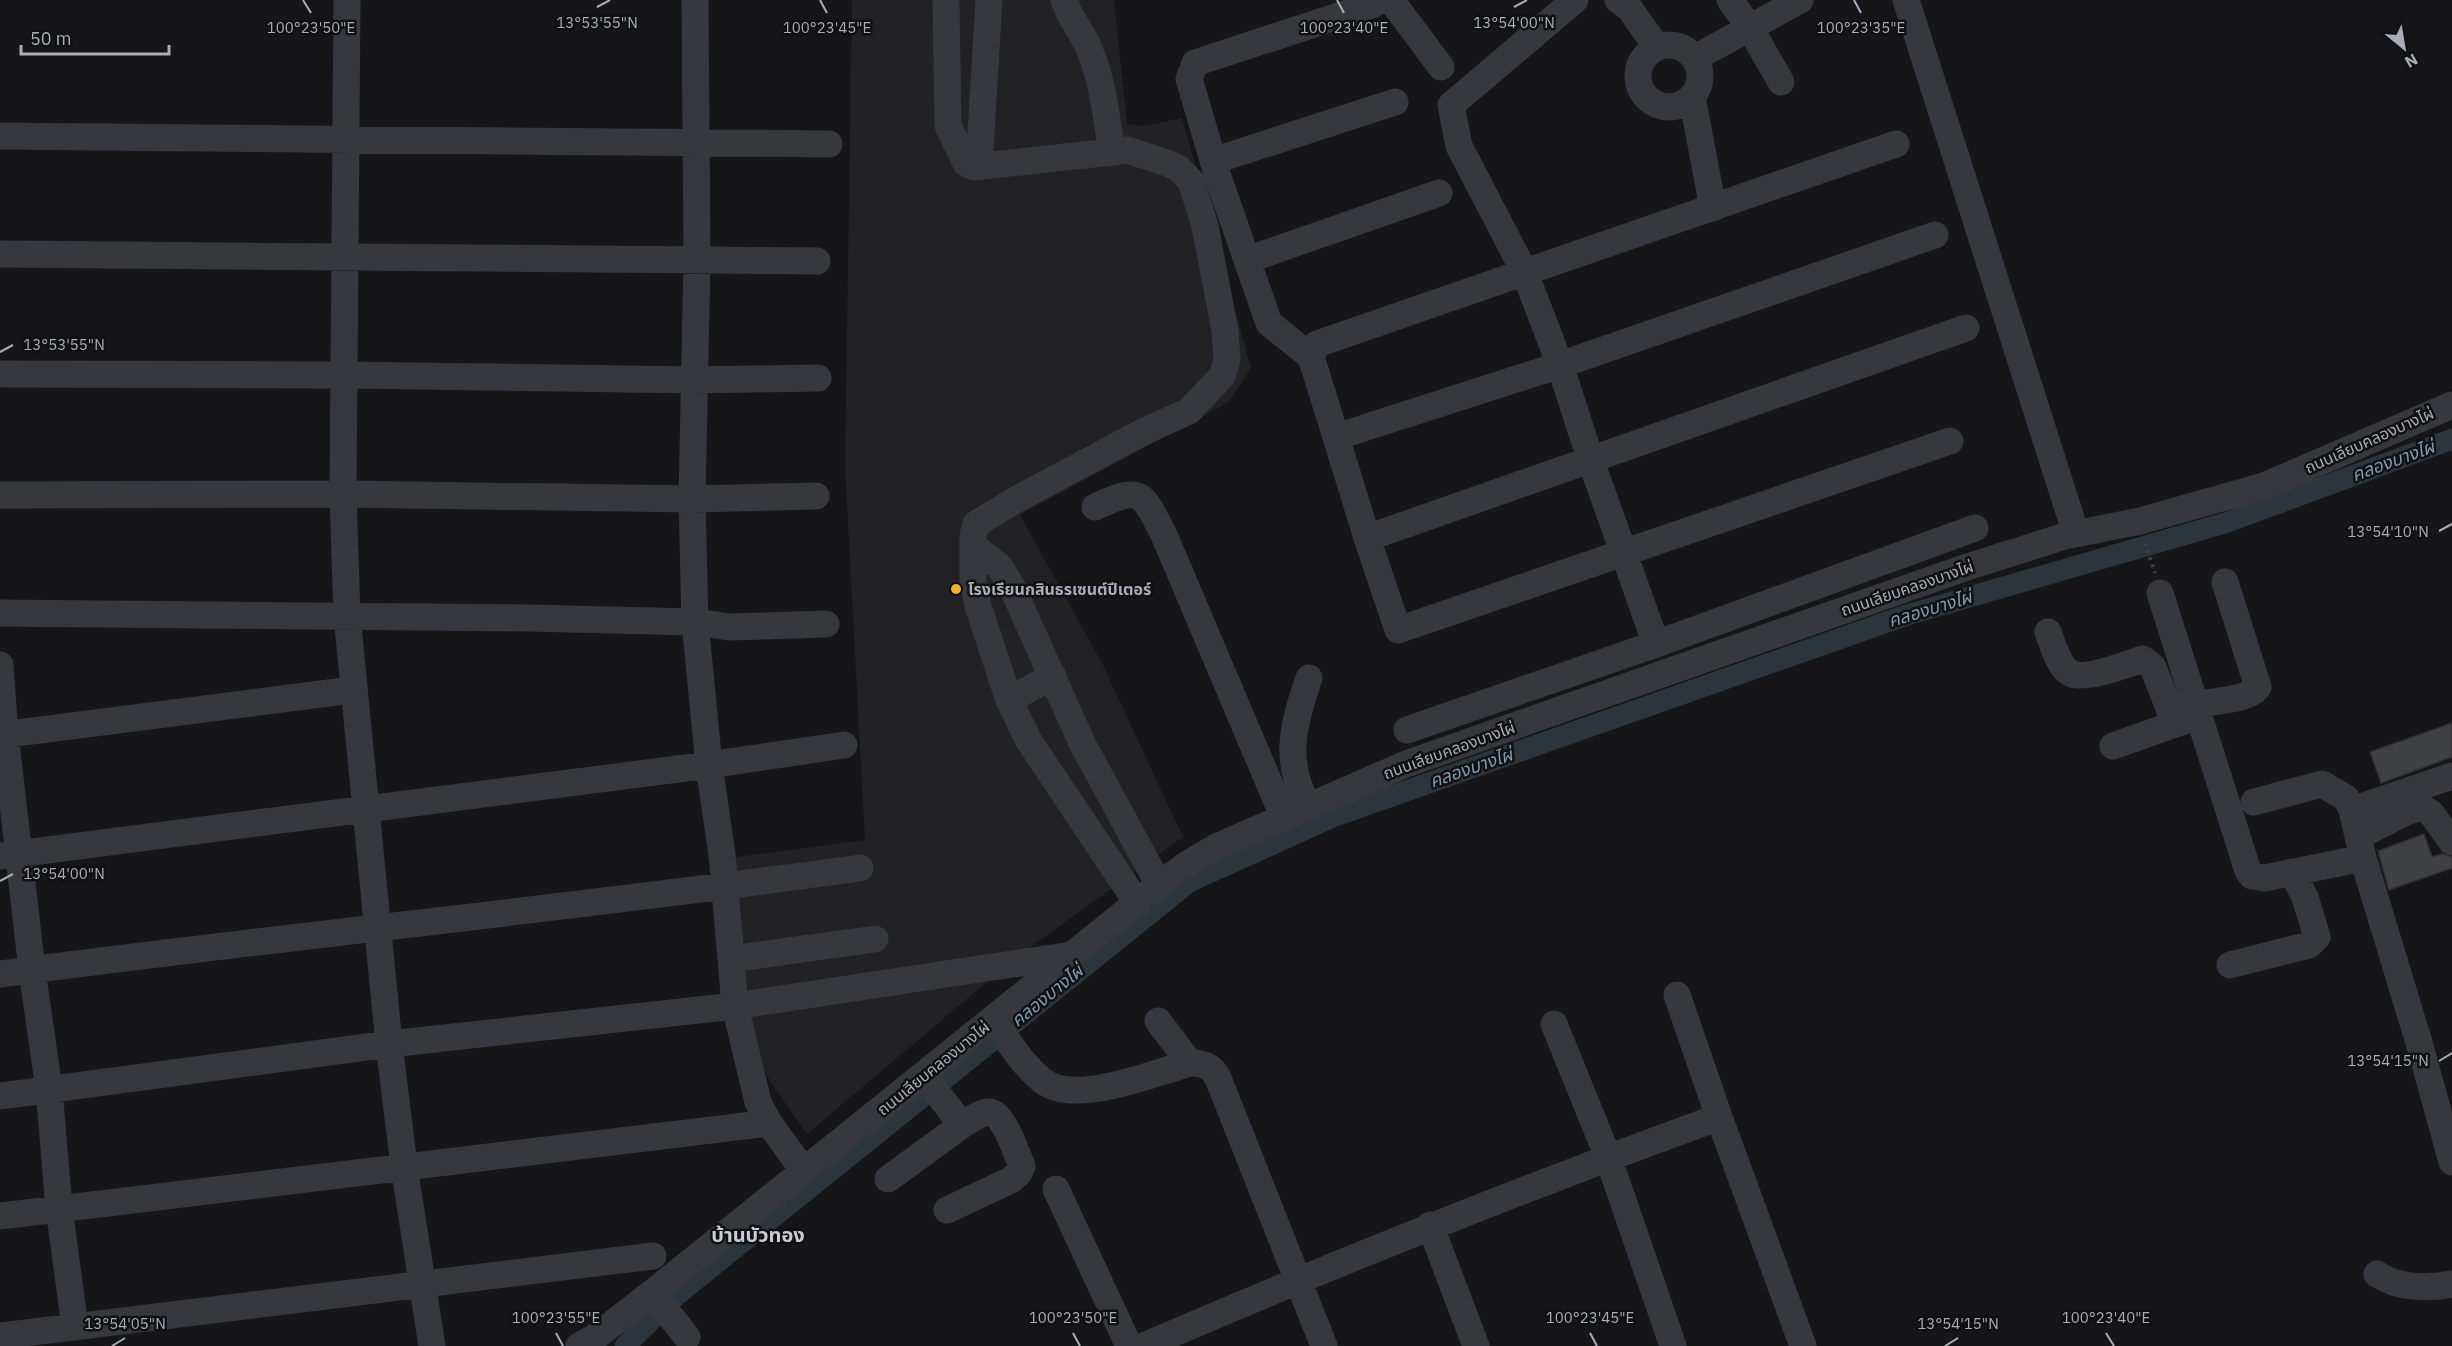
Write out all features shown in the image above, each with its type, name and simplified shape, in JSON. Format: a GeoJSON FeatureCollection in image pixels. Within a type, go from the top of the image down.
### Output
{"type":"FeatureCollection","features":[{"type":"Feature","properties":{"kind":"street"},"geometry":{"type":"LineString","coordinates":[[347,0],[343,495],[347,616],[352,690],[389,1044],[404,1166],[424,1282],[432,1346]]}},
{"type":"Feature","properties":{"kind":"street"},"geometry":{"type":"LineString","coordinates":[[695,0],[697,260],[692,500],[695,622],[709,765],[723,855],[735,1006],[758,1102],[769,1123],[804,1171]]}},
{"type":"Feature","properties":{"kind":"street"},"geometry":{"type":"LineString","coordinates":[[946,0],[948,126],[966,163],[974,167],[1127,150],[1178,168],[1191,181],[1205,226],[1225,331],[1227,360],[1222,376],[1189,411],[1143,432],[984,518],[976,524],[973,535],[973,582],[978,606],[1009,700],[1029,741],[1138,904]]}},
{"type":"Feature","properties":{"kind":"street"},"geometry":{"type":"LineString","coordinates":[[979,166],[989,0]]}},
{"type":"Feature","properties":{"kind":"street"},"geometry":{"type":"LineString","coordinates":[[1064,0],[1069,16],[1087,45],[1101,80],[1112,152]]}},
{"type":"Feature","properties":{"kind":"street"},"geometry":{"type":"LineString","coordinates":[[1379,0],[1372,5],[1195,63],[1189,79],[1213,161],[1269,323],[1311,357],[1398,630],[1622,551],[1950,441]]}},
{"type":"Feature","properties":{"kind":"street"},"geometry":{"type":"LineString","coordinates":[[1391,0],[1441,67]]}},
{"type":"Feature","properties":{"kind":"street"},"geometry":{"type":"LineString","coordinates":[[1575,0],[1450,105],[1459,146],[1525,273],[1560,365],[1590,461],[1656,644]]}},
{"type":"Feature","properties":{"kind":"street"},"geometry":{"type":"LineString","coordinates":[[1618,0],[1630,9],[1656,46]]}},
{"type":"Feature","properties":{"kind":"street"},"geometry":{"type":"LineString","coordinates":[[1730,0],[1750,28],[1781,82]]}},
{"type":"Feature","properties":{"kind":"street"},"geometry":{"type":"LineString","coordinates":[[1695,58],[1800,0]]}},
{"type":"Feature","properties":{"kind":"street"},"geometry":{"type":"LineString","coordinates":[[1906,0],[2076,534]]}},
{"type":"Feature","properties":{"kind":"street"},"geometry":{"type":"LineString","coordinates":[[1678,45],[1688,50],[1695,58],[1700,79],[1692,97],[1684,103],[1665,107],[1655,104],[1641,92],[1637,71],[1640,61],[1656,46],[1678,45]]}},
{"type":"Feature","properties":{"kind":"street"},"geometry":{"type":"LineString","coordinates":[[1692,97],[1713,208]]}},
{"type":"Feature","properties":{"kind":"street"},"geometry":{"type":"LineString","coordinates":[[1213,161],[1395,102]]}},
{"type":"Feature","properties":{"kind":"street"},"geometry":{"type":"LineString","coordinates":[[0,136],[829,144]]}},
{"type":"Feature","properties":{"kind":"street"},"geometry":{"type":"LineString","coordinates":[[1311,357],[1317,344],[1896,144]]}},
{"type":"Feature","properties":{"kind":"street"},"geometry":{"type":"LineString","coordinates":[[1246,260],[1438,193]]}},
{"type":"Feature","properties":{"kind":"street"},"geometry":{"type":"LineString","coordinates":[[1336,437],[1560,365],[1935,235]]}},
{"type":"Feature","properties":{"kind":"street"},"geometry":{"type":"LineString","coordinates":[[0,254],[817,261]]}},
{"type":"Feature","properties":{"kind":"street"},"geometry":{"type":"LineString","coordinates":[[1367,538],[1966,328]]}},
{"type":"Feature","properties":{"kind":"street"},"geometry":{"type":"LineString","coordinates":[[0,375],[344,375],[694,380],[818,378]]}},
{"type":"Feature","properties":{"kind":"street","name":"ถนนเลียบคลองบางไผ่"},"geometry":{"type":"LineString","coordinates":[[579,1346],[594,1338],[668,1313],[804,1171],[927,1080],[996,1025],[1159,885],[1216,847],[1406,764],[1967,567],[2076,534],[2140,522],[2264,486],[2452,405]]}},
{"type":"Feature","properties":{"kind":"street"},"geometry":{"type":"LineString","coordinates":[[1095,507],[1117,497],[1132,494],[1144,499],[1164,535],[1296,812]]}},
{"type":"Feature","properties":{"kind":"street"},"geometry":{"type":"LineString","coordinates":[[0,495],[343,495],[692,500],[816,496]]}},
{"type":"Feature","properties":{"kind":"street"},"geometry":{"type":"LineString","coordinates":[[1407,730],[1656,644],[1975,528]]}},
{"type":"Feature","properties":{"kind":"street"},"geometry":{"type":"LineString","coordinates":[[974,546],[1000,567],[1006,577],[1022,607],[1082,743],[1159,885]]}},
{"type":"Feature","properties":{"kind":"street"},"geometry":{"type":"LineString","coordinates":[[2157,580],[2190,715],[2248,871],[2252,876],[2265,878],[2292,872],[2361,847],[2408,811],[2421,807],[2431,813],[2452,842]]}},
{"type":"Feature","properties":{"kind":"street"},"geometry":{"type":"LineString","coordinates":[[2113,746],[2243,696],[2255,691],[2258,687],[2226,582]]}},
{"type":"Feature","properties":{"kind":"street"},"geometry":{"type":"LineString","coordinates":[[0,613],[528,618],[695,622],[729,627],[826,624]]}},
{"type":"Feature","properties":{"kind":"street"},"geometry":{"type":"LineString","coordinates":[[2048,632],[2062,664],[2070,673],[2084,676],[2143,659],[2153,667],[2190,715]]}},
{"type":"Feature","properties":{"kind":"street"},"geometry":{"type":"LineString","coordinates":[[0,665],[10,854],[32,970],[50,1089],[59,1208],[86,1332]]}},
{"type":"Feature","properties":{"kind":"street"},"geometry":{"type":"LineString","coordinates":[[1009,700],[1053,676]]}},
{"type":"Feature","properties":{"kind":"street"},"geometry":{"type":"LineString","coordinates":[[1296,812],[1299,792],[1291,758],[1296,716],[1309,678]]}},
{"type":"Feature","properties":{"kind":"street"},"geometry":{"type":"LineString","coordinates":[[3,734],[352,690]]}},
{"type":"Feature","properties":{"kind":"street"},"geometry":{"type":"LineString","coordinates":[[10,854],[709,765],[844,745]]}},
{"type":"Feature","properties":{"kind":"street"},"geometry":{"type":"LineString","coordinates":[[2352,810],[2452,776]]}},
{"type":"Feature","properties":{"kind":"street"},"geometry":{"type":"LineString","coordinates":[[2254,802],[2322,784],[2346,798],[2352,810],[2452,1162]]}},
{"type":"Feature","properties":{"kind":"street"},"geometry":{"type":"LineString","coordinates":[[0,974],[378,926],[724,887],[860,868]]}},
{"type":"Feature","properties":{"kind":"street"},"geometry":{"type":"LineString","coordinates":[[2230,965],[2309,945],[2317,937],[2305,897],[2292,872]]}},
{"type":"Feature","properties":{"kind":"street"},"geometry":{"type":"LineString","coordinates":[[731,959],[875,939]]}},
{"type":"Feature","properties":{"kind":"street"},"geometry":{"type":"LineString","coordinates":[[0,1096],[389,1044],[735,1006],[1075,955]]}},
{"type":"Feature","properties":{"kind":"street"},"geometry":{"type":"LineString","coordinates":[[1677,994],[1719,1117],[1803,1346]]}},
{"type":"Feature","properties":{"kind":"street"},"geometry":{"type":"LineString","coordinates":[[1158,1021],[1190,1063]]}},
{"type":"Feature","properties":{"kind":"street"},"geometry":{"type":"LineString","coordinates":[[1554,1024],[1608,1157],[1673,1346]]}},
{"type":"Feature","properties":{"kind":"street"},"geometry":{"type":"LineString","coordinates":[[996,1025],[1043,1082],[1055,1088],[1073,1091],[1093,1090],[1190,1063],[1207,1066],[1218,1078],[1324,1346]]}},
{"type":"Feature","properties":{"kind":"street"},"geometry":{"type":"LineString","coordinates":[[927,1080],[960,1122]]}},
{"type":"Feature","properties":{"kind":"street"},"geometry":{"type":"LineString","coordinates":[[888,1179],[960,1122],[992,1112],[1005,1126],[1022,1166],[1019,1173],[946,1210]]}},
{"type":"Feature","properties":{"kind":"street"},"geometry":{"type":"LineString","coordinates":[[1143,1346],[1430,1225],[1719,1117]]}},
{"type":"Feature","properties":{"kind":"street"},"geometry":{"type":"LineString","coordinates":[[0,1216],[769,1123]]}},
{"type":"Feature","properties":{"kind":"street"},"geometry":{"type":"LineString","coordinates":[[1056,1189],[1129,1346]]}},
{"type":"Feature","properties":{"kind":"street"},"geometry":{"type":"LineString","coordinates":[[1430,1225],[1476,1346]]}},
{"type":"Feature","properties":{"kind":"street"},"geometry":{"type":"LineString","coordinates":[[0,1336],[86,1332],[424,1282],[653,1256]]}},
{"type":"Feature","properties":{"kind":"street"},"geometry":{"type":"LineString","coordinates":[[2377,1274],[2383,1279],[2405,1285],[2452,1284]]}},
{"type":"Feature","properties":{"kind":"path"},"geometry":{"type":"LineString","coordinates":[[2143,535],[2157,580]]}},
{"type":"Feature","properties":{"kind":"shaded area","name":"โรงเรียนกสินธรเซนต์ปีเตอร์"},"geometry":{"type":"Polygon","coordinates":[[[852,0],[1114,0],[1127,124],[1144,126],[1182,118],[1251,368],[1229,402],[1020,515],[1102,663],[1183,837],[1014,959],[807,1134],[772,1084],[754,1051],[729,858],[865,840],[845,467],[852,0]]]}},
{"type":"Feature","properties":{"kind":"building"},"geometry":{"type":"Polygon","coordinates":[[[2452,723],[2452,757],[2381,783],[2370,752],[2452,723]]]}},
{"type":"Feature","properties":{"kind":"building"},"geometry":{"type":"Polygon","coordinates":[[[2424,834],[2432,857],[2442,854],[2452,857],[2452,868],[2389,890],[2378,851],[2424,834]]]}},
{"type":"Feature","properties":{"kind":"waterway","name":"คลองบางไผ่"},"geometry":{"type":"LineString","coordinates":[[625,1346],[678,1294],[1189,882],[1335,816],[1907,615],[2225,523],[2452,439]]}},
{"type":"Feature","properties":{"kind":"place","name":"โรงเรียนกสินธรเซนต์ปีเตอร์"},"geometry":{"type":"Point","coordinates":[956,589]}},
{"type":"Feature","properties":{"kind":"district","name":"บ้านบัวทอง"},"geometry":{"type":"Point","coordinates":[758,1235]}}]}
